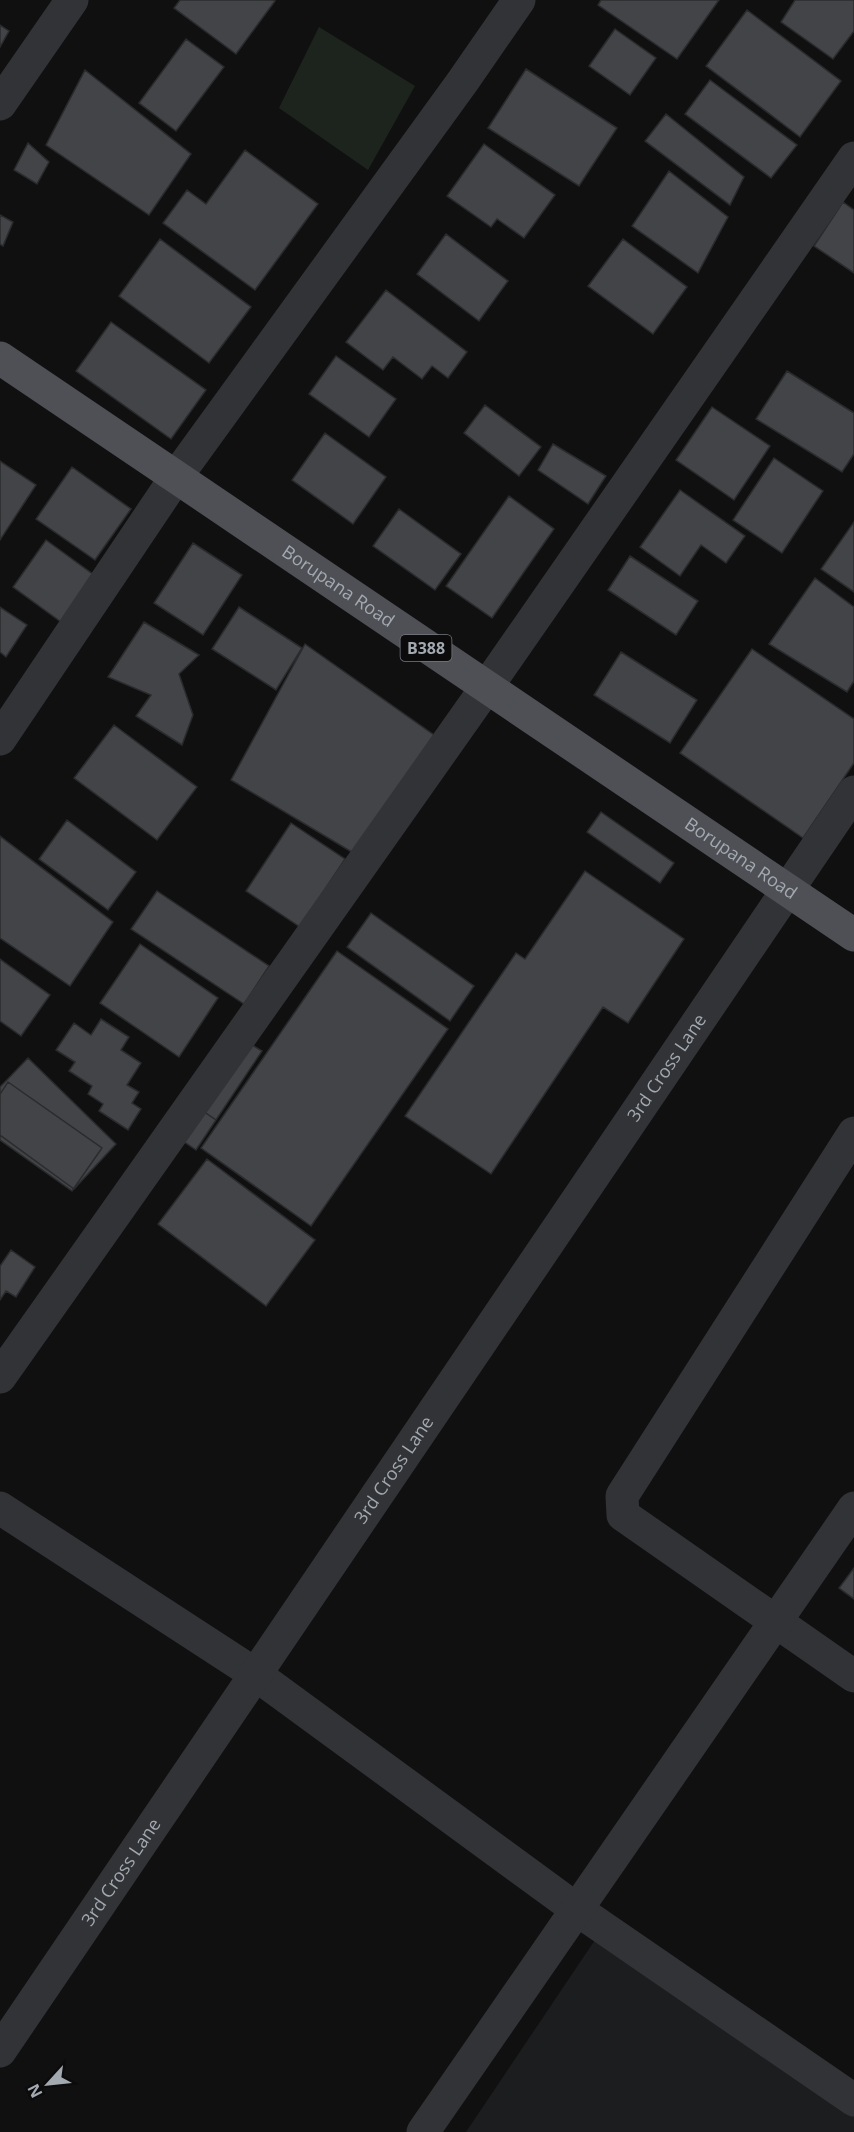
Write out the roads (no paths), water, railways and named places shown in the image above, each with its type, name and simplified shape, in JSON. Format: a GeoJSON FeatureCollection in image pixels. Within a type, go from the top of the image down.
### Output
{"type":"FeatureCollection","features":[{"type":"Feature","properties":{"kind":"main road","name":"Borupana Road"},"geometry":{"type":"LineString","coordinates":[[0,358],[854,935]]}},
{"type":"Feature","properties":{"kind":"street"},"geometry":{"type":"LineString","coordinates":[[0,104],[72,0]]}},
{"type":"Feature","properties":{"kind":"street"},"geometry":{"type":"LineString","coordinates":[[0,739],[176,477],[463,81],[519,0]]}},
{"type":"Feature","properties":{"kind":"street"},"geometry":{"type":"LineString","coordinates":[[0,1377],[486,688],[854,158]]}},
{"type":"Feature","properties":{"kind":"street","name":"3rd Cross Lane"},"geometry":{"type":"LineString","coordinates":[[0,2051],[786,889],[854,792]]}},
{"type":"Feature","properties":{"kind":"street"},"geometry":{"type":"LineString","coordinates":[[854,1133],[622,1496],[623,1515],[854,1676]]}},
{"type":"Feature","properties":{"kind":"street"},"geometry":{"type":"LineString","coordinates":[[0,1508],[255,1674],[576,1909],[854,2100]]}},
{"type":"Feature","properties":{"kind":"street"},"geometry":{"type":"LineString","coordinates":[[423,2132],[854,1508]]}}]}
